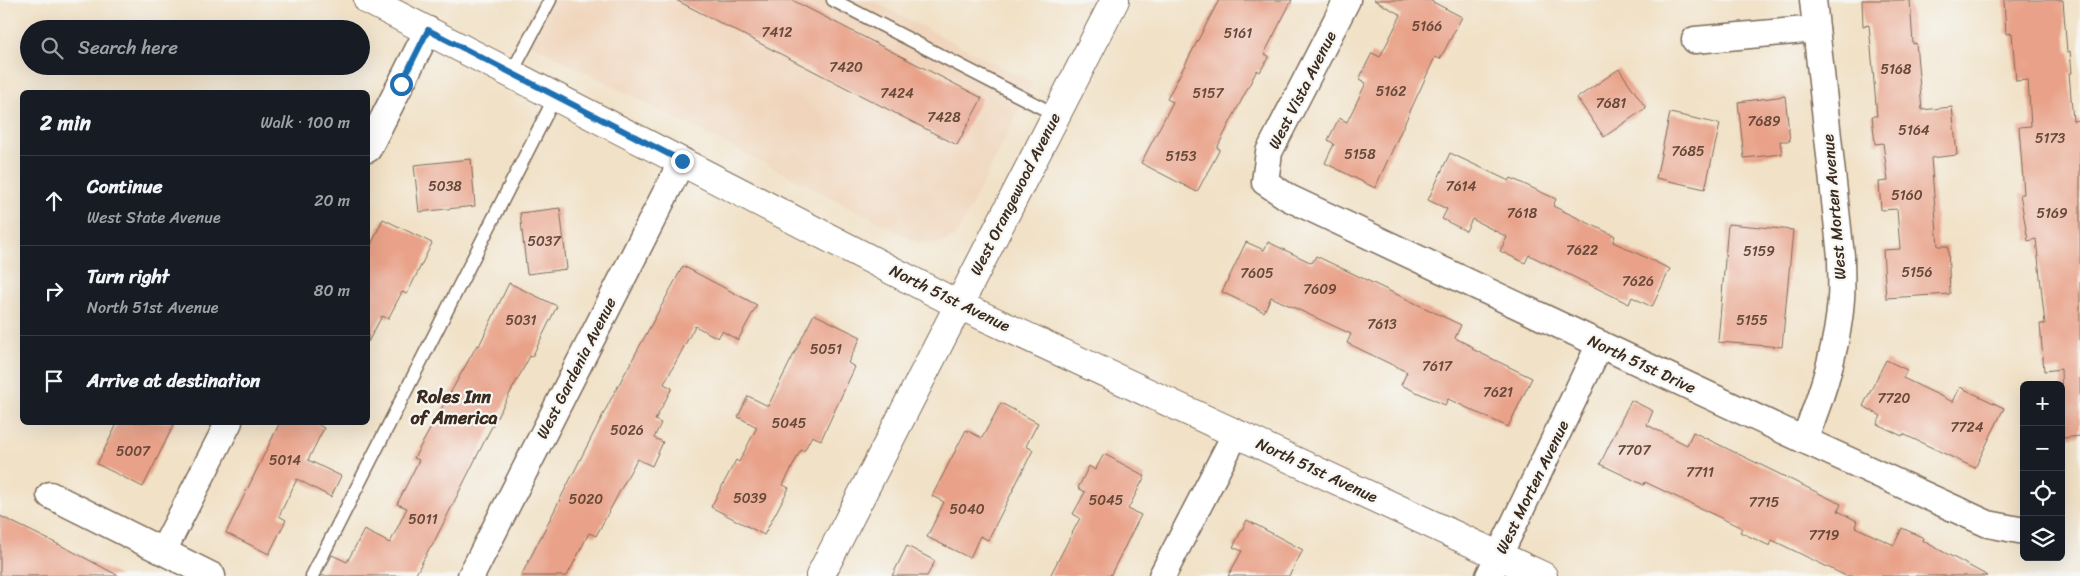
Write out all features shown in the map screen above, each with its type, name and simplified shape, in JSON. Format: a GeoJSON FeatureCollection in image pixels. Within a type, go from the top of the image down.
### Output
{"type":"FeatureCollection","features":[{"type":"Feature","properties":{"kind":"main road","name":"North 51st Avenue"},"geometry":{"type":"LineString","coordinates":[[368,0],[959,305],[1236,432],[1494,566],[1543,576]]}},
{"type":"Feature","properties":{"kind":"main road","name":"West Orangewood Avenue"},"geometry":{"type":"LineString","coordinates":[[820,576],[1115,0]]}},
{"type":"Feature","properties":{"kind":"street","name":"West Vista Avenue"},"geometry":{"type":"LineString","coordinates":[[1265,182],[1269,152],[1346,0]]}},
{"type":"Feature","properties":{"kind":"street","name":"West Morten Avenue"},"geometry":{"type":"LineString","coordinates":[[1804,440],[1816,411],[1830,362],[1841,299],[1842,256],[1813,0]]}},
{"type":"Feature","properties":{"kind":"street"},"geometry":{"type":"LineString","coordinates":[[1695,40],[1816,29]]}},
{"type":"Feature","properties":{"kind":"street"},"geometry":{"type":"LineString","coordinates":[[370,145],[428,30]]}},
{"type":"Feature","properties":{"kind":"street","name":"West Gardenia Avenue"},"geometry":{"type":"LineString","coordinates":[[471,576],[682,161]]}},
{"type":"Feature","properties":{"kind":"street","name":"North 51st Drive"},"geometry":{"type":"LineString","coordinates":[[1265,182],[1289,198],[1804,440],[1988,524],[2020,530]]}},
{"type":"Feature","properties":{"kind":"street","name":"West Morten Avenue"},"geometry":{"type":"LineString","coordinates":[[1494,566],[1600,344]]}},
{"type":"Feature","properties":{"kind":"street"},"geometry":{"type":"LineString","coordinates":[[163,551],[226,425]]}},
{"type":"Feature","properties":{"kind":"street"},"geometry":{"type":"LineString","coordinates":[[1162,576],[1236,432]]}},
{"type":"Feature","properties":{"kind":"street"},"geometry":{"type":"LineString","coordinates":[[50,495],[212,576]]}},
{"type":"Feature","properties":{"kind":"lane"},"geometry":{"type":"LineString","coordinates":[[511,74],[550,0]]}},
{"type":"Feature","properties":{"kind":"lane"},"geometry":{"type":"LineString","coordinates":[[833,0],[1056,115]]}},
{"type":"Feature","properties":{"kind":"lane"},"geometry":{"type":"LineString","coordinates":[[312,576],[555,97]]}},
{"type":"Feature","properties":{"kind":"shaded area"},"geometry":{"type":"Polygon","coordinates":[[[536,0],[870,0],[1033,83],[961,227],[953,237],[944,242],[936,244],[920,243],[517,37],[536,0]]]}},
{"type":"Feature","properties":{"kind":"building"},"geometry":{"type":"Polygon","coordinates":[[[676,0],[792,0],[982,98],[957,145],[676,0]]]}},
{"type":"Feature","properties":{"kind":"building"},"geometry":{"type":"Polygon","coordinates":[[[1219,0],[1292,0],[1264,54],[1269,56],[1260,72],[1257,70],[1217,148],[1220,149],[1197,192],[1141,163],[1173,102],[1167,99],[1219,0]]]}},
{"type":"Feature","properties":{"kind":"building"},"geometry":{"type":"Polygon","coordinates":[[[1374,0],[1429,0],[1462,17],[1440,59],[1435,57],[1375,188],[1325,163],[1334,144],[1328,140],[1339,118],[1347,122],[1366,83],[1359,79],[1372,53],[1380,57],[1401,15],[1374,0]]]}},
{"type":"Feature","properties":{"kind":"building"},"geometry":{"type":"Polygon","coordinates":[[[1862,0],[1910,0],[1913,44],[1916,43],[1922,110],[1952,107],[1957,155],[1931,158],[1938,246],[1948,246],[1950,294],[1886,298],[1883,250],[1900,249],[1897,209],[1881,210],[1879,182],[1888,181],[1883,143],[1875,144],[1872,116],[1877,116],[1869,25],[1863,26],[1862,0]]]}},
{"type":"Feature","properties":{"kind":"building"},"geometry":{"type":"Polygon","coordinates":[[[2004,0],[2063,0],[2067,52],[2070,51],[2072,73],[2069,73],[2073,121],[2080,120],[2080,436],[2065,438],[2065,381],[2061,381],[2061,369],[2044,371],[2040,324],[2045,324],[2036,239],[2028,241],[2020,194],[2024,194],[2019,127],[2031,126],[2028,80],[2016,81],[2012,33],[2006,34],[2004,0]]]}},
{"type":"Feature","properties":{"kind":"building"},"geometry":{"type":"Polygon","coordinates":[[[1619,69],[1646,108],[1604,137],[1577,98],[1619,69]]]}},
{"type":"Feature","properties":{"kind":"building"},"geometry":{"type":"Polygon","coordinates":[[[1785,96],[1790,141],[1780,141],[1782,154],[1744,158],[1738,102],[1785,96]]]}},
{"type":"Feature","properties":{"kind":"building"},"geometry":{"type":"Polygon","coordinates":[[[1670,113],[1720,124],[1705,189],[1656,178],[1670,113]]]}},
{"type":"Feature","properties":{"kind":"building"},"geometry":{"type":"Polygon","coordinates":[[[1450,153],[1509,181],[1511,178],[1556,199],[1553,206],[1615,236],[1613,242],[1670,269],[1652,307],[1632,297],[1629,304],[1529,255],[1525,263],[1500,251],[1507,237],[1472,219],[1466,231],[1442,219],[1447,209],[1428,200],[1450,153]]]}},
{"type":"Feature","properties":{"kind":"building"},"geometry":{"type":"Polygon","coordinates":[[[471,159],[475,206],[419,212],[414,165],[471,159]]]}},
{"type":"Feature","properties":{"kind":"building"},"geometry":{"type":"Polygon","coordinates":[[[560,208],[567,269],[527,274],[520,213],[560,208]]]}},
{"type":"Feature","properties":{"kind":"building"},"geometry":{"type":"Polygon","coordinates":[[[383,219],[432,243],[407,294],[402,292],[388,319],[382,316],[370,338],[370,247],[383,219]]]}},
{"type":"Feature","properties":{"kind":"building"},"geometry":{"type":"Polygon","coordinates":[[[1728,224],[1793,230],[1782,347],[1718,342],[1728,224]]]}},
{"type":"Feature","properties":{"kind":"building"},"geometry":{"type":"Polygon","coordinates":[[[1246,242],[1264,250],[1268,242],[1312,263],[1316,256],[1461,325],[1455,338],[1473,347],[1472,349],[1532,378],[1508,427],[1448,399],[1445,405],[1401,385],[1407,372],[1347,343],[1351,334],[1271,297],[1264,312],[1222,292],[1246,242]]]}},
{"type":"Feature","properties":{"kind":"building"},"geometry":{"type":"Polygon","coordinates":[[[683,266],[757,305],[738,340],[722,331],[718,338],[695,326],[664,384],[672,388],[655,420],[661,423],[654,438],[663,442],[652,466],[637,459],[596,536],[589,533],[567,576],[521,576],[611,399],[683,266]]]}},
{"type":"Feature","properties":{"kind":"building"},"geometry":{"type":"Polygon","coordinates":[[[509,283],[557,306],[532,357],[530,356],[488,434],[415,576],[321,576],[332,555],[347,562],[364,530],[390,543],[407,508],[397,504],[419,460],[414,458],[477,345],[479,346],[509,283]]]}},
{"type":"Feature","properties":{"kind":"building"},"geometry":{"type":"Polygon","coordinates":[[[814,314],[861,337],[848,363],[855,367],[821,440],[812,436],[804,451],[801,450],[783,485],[789,488],[764,535],[711,507],[736,460],[739,462],[757,427],[738,417],[748,396],[768,406],[814,314]]]}},
{"type":"Feature","properties":{"kind":"building"},"geometry":{"type":"Polygon","coordinates":[[[1886,360],[1907,370],[1903,378],[1953,402],[1960,387],[2004,408],[1975,468],[1903,434],[1902,436],[1877,424],[1881,416],[1863,406],[1886,360]]]}},
{"type":"Feature","properties":{"kind":"building"},"geometry":{"type":"Polygon","coordinates":[[[1631,400],[1653,411],[1647,425],[1687,445],[1693,432],[1841,504],[1838,511],[1857,521],[1855,527],[1894,545],[1902,528],[1924,538],[1923,541],[1988,576],[1846,576],[1772,540],[1770,546],[1740,532],[1742,528],[1645,482],[1644,485],[1600,464],[1631,400]]]}},
{"type":"Feature","properties":{"kind":"building"},"geometry":{"type":"Polygon","coordinates":[[[1001,403],[1038,423],[1026,446],[1033,450],[988,540],[980,536],[970,558],[927,537],[944,502],[932,496],[966,430],[982,438],[1001,403]]]}},
{"type":"Feature","properties":{"kind":"building"},"geometry":{"type":"Polygon","coordinates":[[[116,425],[174,425],[143,487],[97,464],[116,425]]]}},
{"type":"Feature","properties":{"kind":"building"},"geometry":{"type":"Polygon","coordinates":[[[279,425],[319,425],[324,428],[308,460],[341,476],[331,497],[297,479],[279,516],[286,520],[269,554],[226,533],[279,425]]]}},
{"type":"Feature","properties":{"kind":"building"},"geometry":{"type":"Polygon","coordinates":[[[1104,454],[1145,476],[1128,509],[1141,515],[1110,576],[1050,576],[1080,518],[1073,514],[1085,492],[1078,488],[1089,466],[1095,470],[1104,454]]]}},
{"type":"Feature","properties":{"kind":"building"},"geometry":{"type":"Polygon","coordinates":[[[0,516],[70,550],[119,576],[0,576],[0,516]]]}},
{"type":"Feature","properties":{"kind":"building"},"geometry":{"type":"Polygon","coordinates":[[[1247,520],[1303,550],[1289,576],[1228,576],[1242,551],[1233,547],[1247,520]]]}},
{"type":"Feature","properties":{"kind":"building"},"geometry":{"type":"Polygon","coordinates":[[[907,546],[935,561],[927,576],[892,576],[907,546]]]}},
{"type":"Feature","properties":{"kind":"district","name":"Roles Inn of America"},"geometry":{"type":"Point","coordinates":[454,407]}},
{"type":"Feature","properties":{"kind":"route"},"geometry":{"type":"LineString","coordinates":[[401,84],[428,30],[682,161]]}}]}
